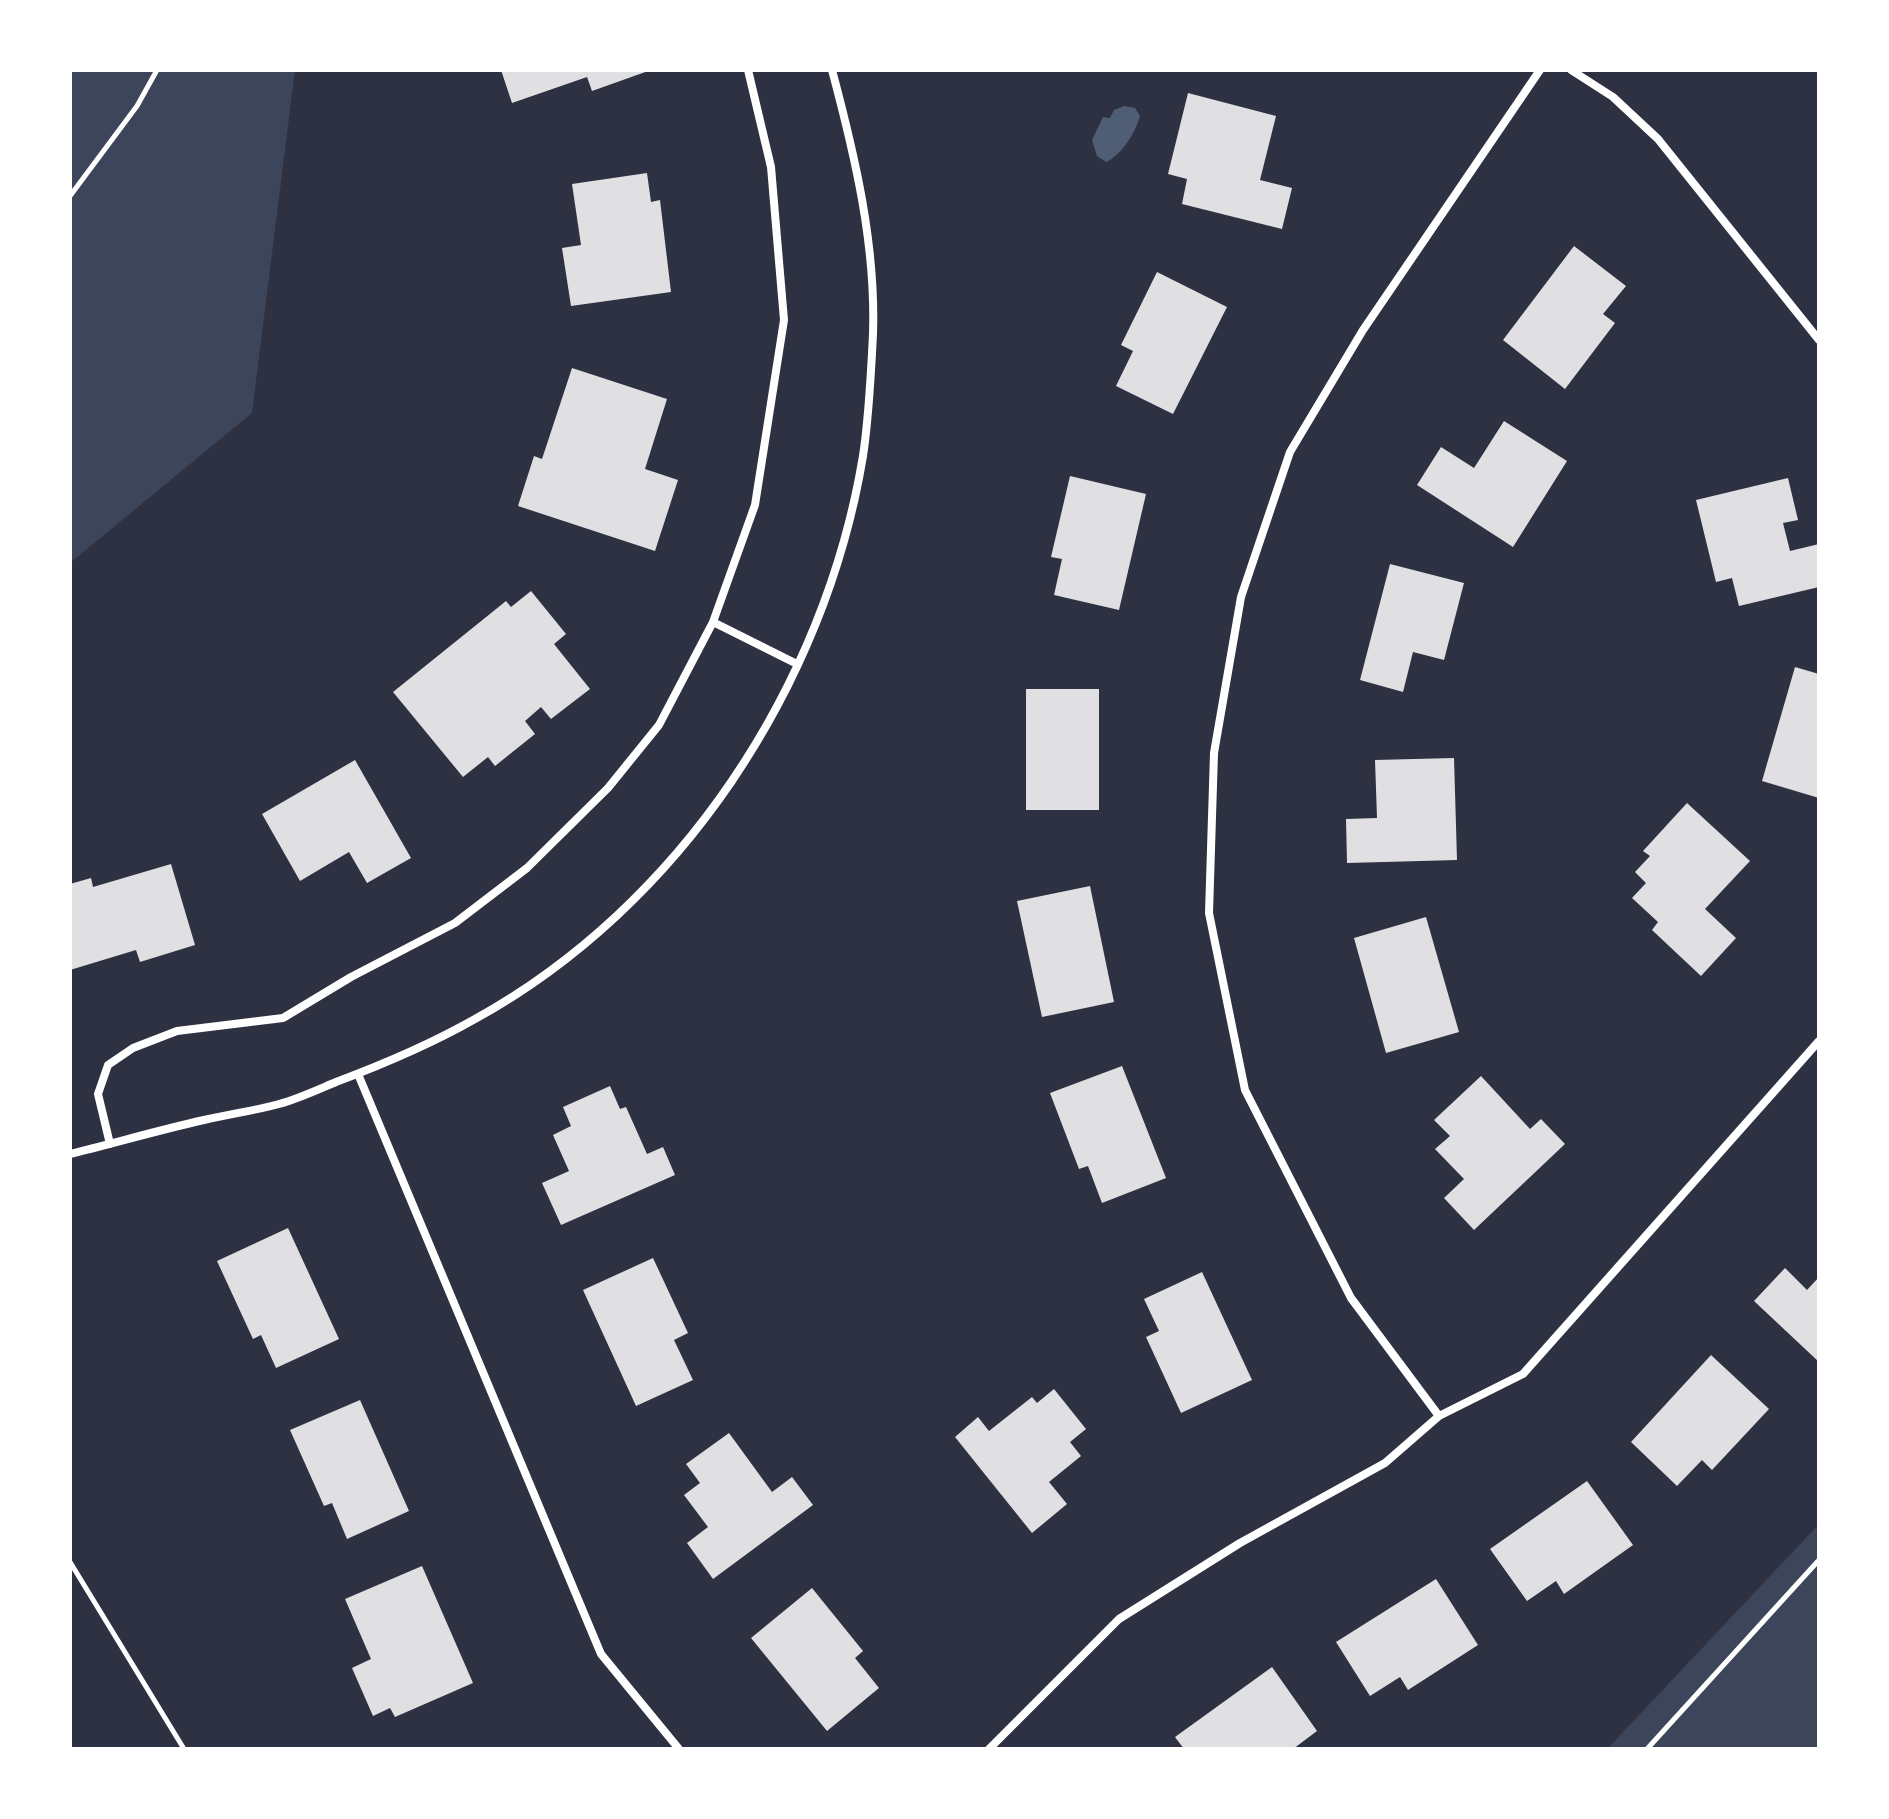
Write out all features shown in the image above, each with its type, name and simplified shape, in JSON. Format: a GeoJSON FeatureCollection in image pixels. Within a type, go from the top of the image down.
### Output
{"type":"FeatureCollection","features":[{"type":"Feature","properties":{"kind":"street"},"geometry":{"type":"LineString","coordinates":[[110,1144],[98,1094],[108,1065],[133,1048],[177,1031],[283,1018],[351,977],[455,923],[527,868],[608,788],[659,725],[713,622],[755,505],[784,320],[771,167],[748,70]]}},
{"type":"Feature","properties":{"kind":"street"},"geometry":{"type":"LineString","coordinates":[[70,1154],[282,1103],[405,1055],[477,1018],[548,974],[605,926],[674,857],[739,771],[787,689],[821,609],[843,540],[863,455],[873,332],[868,231],[849,131],[832,70]]}},
{"type":"Feature","properties":{"kind":"street"},"geometry":{"type":"LineString","coordinates":[[1439,1416],[1351,1298],[1245,1090],[1209,913],[1214,753],[1241,597],[1290,452],[1363,330],[1540,70]]}},
{"type":"Feature","properties":{"kind":"street"},"geometry":{"type":"LineString","coordinates":[[1571,70],[1613,97],[1658,139],[1819,340]]}},
{"type":"Feature","properties":{"kind":"street"},"geometry":{"type":"LineString","coordinates":[[713,622],[797,664]]}},
{"type":"Feature","properties":{"kind":"street"},"geometry":{"type":"LineString","coordinates":[[989,1749],[1119,1619],[1240,1543],[1385,1463],[1439,1416],[1523,1374],[1819,1041]]}},
{"type":"Feature","properties":{"kind":"street"},"geometry":{"type":"LineString","coordinates":[[358,1074],[601,1654],[679,1749]]}},
{"type":"Feature","properties":{"kind":"path"},"geometry":{"type":"LineString","coordinates":[[70,196],[137,106],[157,70]]}},
{"type":"Feature","properties":{"kind":"path"},"geometry":{"type":"LineString","coordinates":[[1647,1749],[1819,1560]]}},
{"type":"Feature","properties":{"kind":"path"},"geometry":{"type":"LineString","coordinates":[[70,1562],[184,1749]]}},
{"type":"Feature","properties":{"kind":"shaded area"},"geometry":{"type":"Polygon","coordinates":[[[70,70],[295,70],[252,413],[70,563],[70,70]]]}},
{"type":"Feature","properties":{"kind":"shaded area"},"geometry":{"type":"Polygon","coordinates":[[[1124,106],[1135,108],[1140,116],[1127,143],[1106,162],[1097,156],[1092,140],[1103,117],[1110,118],[1114,110],[1124,106]]]}},
{"type":"Feature","properties":{"kind":"shaded area"},"geometry":{"type":"Polygon","coordinates":[[[1819,1524],[1819,1749],[1607,1749],[1819,1524]]]}},
{"type":"Feature","properties":{"kind":"building"},"geometry":{"type":"Polygon","coordinates":[[[501,70],[651,70],[592,91],[587,77],[512,103],[501,70]]]}},
{"type":"Feature","properties":{"kind":"building"},"geometry":{"type":"Polygon","coordinates":[[[1188,93],[1276,116],[1260,180],[1292,188],[1282,229],[1182,204],[1187,179],[1168,174],[1188,93]]]}},
{"type":"Feature","properties":{"kind":"building"},"geometry":{"type":"Polygon","coordinates":[[[647,173],[651,202],[660,200],[671,292],[571,306],[562,248],[581,245],[572,184],[647,173]]]}},
{"type":"Feature","properties":{"kind":"building"},"geometry":{"type":"Polygon","coordinates":[[[1574,246],[1626,286],[1603,314],[1615,323],[1565,389],[1503,340],[1574,246]]]}},
{"type":"Feature","properties":{"kind":"building"},"geometry":{"type":"Polygon","coordinates":[[[1157,272],[1227,307],[1173,414],[1116,386],[1133,351],[1121,345],[1157,272]]]}},
{"type":"Feature","properties":{"kind":"building"},"geometry":{"type":"Polygon","coordinates":[[[572,368],[667,399],[645,469],[678,480],[655,551],[518,506],[534,456],[542,459],[572,368]]]}},
{"type":"Feature","properties":{"kind":"building"},"geometry":{"type":"Polygon","coordinates":[[[1504,421],[1567,461],[1513,547],[1417,485],[1441,447],[1474,468],[1504,421]]]}},
{"type":"Feature","properties":{"kind":"building"},"geometry":{"type":"Polygon","coordinates":[[[1070,476],[1146,494],[1119,610],[1054,595],[1062,559],[1051,557],[1070,476]]]}},
{"type":"Feature","properties":{"kind":"building"},"geometry":{"type":"Polygon","coordinates":[[[1788,478],[1798,520],[1783,523],[1790,551],[1819,544],[1819,587],[1739,606],[1732,578],[1716,582],[1696,500],[1788,478]]]}},
{"type":"Feature","properties":{"kind":"building"},"geometry":{"type":"Polygon","coordinates":[[[1390,564],[1464,583],[1444,660],[1413,652],[1403,692],[1360,680],[1390,564]]]}},
{"type":"Feature","properties":{"kind":"building"},"geometry":{"type":"Polygon","coordinates":[[[531,591],[566,634],[554,644],[590,689],[551,719],[541,707],[525,721],[535,734],[495,766],[488,757],[463,777],[393,692],[506,601],[511,607],[531,591]]]}},
{"type":"Feature","properties":{"kind":"building"},"geometry":{"type":"Polygon","coordinates":[[[1795,667],[1819,674],[1819,798],[1762,781],[1795,667]]]}},
{"type":"Feature","properties":{"kind":"building"},"geometry":{"type":"Polygon","coordinates":[[[1026,689],[1099,689],[1099,810],[1026,810],[1026,689]]]}},
{"type":"Feature","properties":{"kind":"building"},"geometry":{"type":"Polygon","coordinates":[[[1454,758],[1457,860],[1347,863],[1346,819],[1377,818],[1375,760],[1454,758]]]}},
{"type":"Feature","properties":{"kind":"building"},"geometry":{"type":"Polygon","coordinates":[[[355,760],[411,858],[367,883],[349,852],[300,881],[262,814],[355,760]]]}},
{"type":"Feature","properties":{"kind":"building"},"geometry":{"type":"Polygon","coordinates":[[[1687,803],[1750,861],[1705,909],[1736,938],[1701,976],[1652,930],[1658,922],[1632,898],[1646,883],[1635,872],[1650,856],[1643,851],[1687,803]]]}},
{"type":"Feature","properties":{"kind":"building"},"geometry":{"type":"Polygon","coordinates":[[[171,864],[195,945],[140,962],[136,950],[70,970],[70,884],[91,878],[93,887],[171,864]]]}},
{"type":"Feature","properties":{"kind":"building"},"geometry":{"type":"Polygon","coordinates":[[[1090,886],[1114,1002],[1042,1017],[1017,901],[1090,886]]]}},
{"type":"Feature","properties":{"kind":"building"},"geometry":{"type":"Polygon","coordinates":[[[1426,917],[1459,1032],[1386,1053],[1354,938],[1426,917]]]}},
{"type":"Feature","properties":{"kind":"building"},"geometry":{"type":"Polygon","coordinates":[[[1122,1066],[1166,1178],[1102,1203],[1088,1166],[1079,1169],[1050,1093],[1122,1066]]]}},
{"type":"Feature","properties":{"kind":"building"},"geometry":{"type":"Polygon","coordinates":[[[1481,1076],[1530,1129],[1541,1119],[1565,1144],[1474,1230],[1444,1198],[1464,1179],[1435,1149],[1450,1136],[1434,1120],[1481,1076]]]}},
{"type":"Feature","properties":{"kind":"building"},"geometry":{"type":"Polygon","coordinates":[[[610,1086],[620,1109],[626,1107],[647,1154],[663,1147],[675,1175],[561,1225],[542,1183],[569,1171],[553,1135],[571,1126],[563,1107],[610,1086]]]}},
{"type":"Feature","properties":{"kind":"building"},"geometry":{"type":"Polygon","coordinates":[[[288,1228],[339,1339],[276,1368],[261,1335],[253,1339],[217,1261],[288,1228]]]}},
{"type":"Feature","properties":{"kind":"building"},"geometry":{"type":"Polygon","coordinates":[[[653,1258],[688,1333],[674,1340],[693,1380],[636,1406],[583,1290],[653,1258]]]}},
{"type":"Feature","properties":{"kind":"building"},"geometry":{"type":"Polygon","coordinates":[[[1785,1268],[1807,1290],[1819,1277],[1819,1362],[1754,1301],[1785,1268]]]}},
{"type":"Feature","properties":{"kind":"building"},"geometry":{"type":"Polygon","coordinates":[[[1202,1272],[1252,1380],[1181,1413],[1146,1337],[1159,1331],[1144,1299],[1202,1272]]]}},
{"type":"Feature","properties":{"kind":"building"},"geometry":{"type":"Polygon","coordinates":[[[1711,1355],[1769,1409],[1712,1470],[1702,1460],[1677,1486],[1631,1442],[1711,1355]]]}},
{"type":"Feature","properties":{"kind":"building"},"geometry":{"type":"Polygon","coordinates":[[[1054,1389],[1086,1429],[1070,1442],[1081,1456],[1049,1482],[1067,1504],[1032,1533],[955,1437],[978,1417],[989,1431],[1032,1397],[1037,1403],[1054,1389]]]}},
{"type":"Feature","properties":{"kind":"building"},"geometry":{"type":"Polygon","coordinates":[[[360,1400],[409,1511],[347,1539],[332,1503],[324,1506],[290,1430],[360,1400]]]}},
{"type":"Feature","properties":{"kind":"building"},"geometry":{"type":"Polygon","coordinates":[[[729,1433],[772,1492],[792,1477],[813,1505],[713,1579],[687,1543],[708,1527],[684,1495],[700,1483],[686,1464],[729,1433]]]}},
{"type":"Feature","properties":{"kind":"building"},"geometry":{"type":"Polygon","coordinates":[[[1587,1481],[1633,1545],[1564,1594],[1556,1581],[1527,1601],[1490,1549],[1587,1481]]]}},
{"type":"Feature","properties":{"kind":"building"},"geometry":{"type":"Polygon","coordinates":[[[422,1566],[473,1683],[395,1717],[390,1708],[373,1716],[352,1668],[371,1659],[345,1599],[422,1566]]]}},
{"type":"Feature","properties":{"kind":"building"},"geometry":{"type":"Polygon","coordinates":[[[1436,1579],[1478,1645],[1408,1690],[1400,1677],[1370,1696],[1336,1642],[1436,1579]]]}},
{"type":"Feature","properties":{"kind":"building"},"geometry":{"type":"Polygon","coordinates":[[[812,1588],[863,1651],[855,1658],[879,1688],[827,1731],[751,1638],[812,1588]]]}},
{"type":"Feature","properties":{"kind":"building"},"geometry":{"type":"Polygon","coordinates":[[[1272,1667],[1317,1731],[1293,1749],[1184,1749],[1175,1737],[1272,1667]]]}}]}
